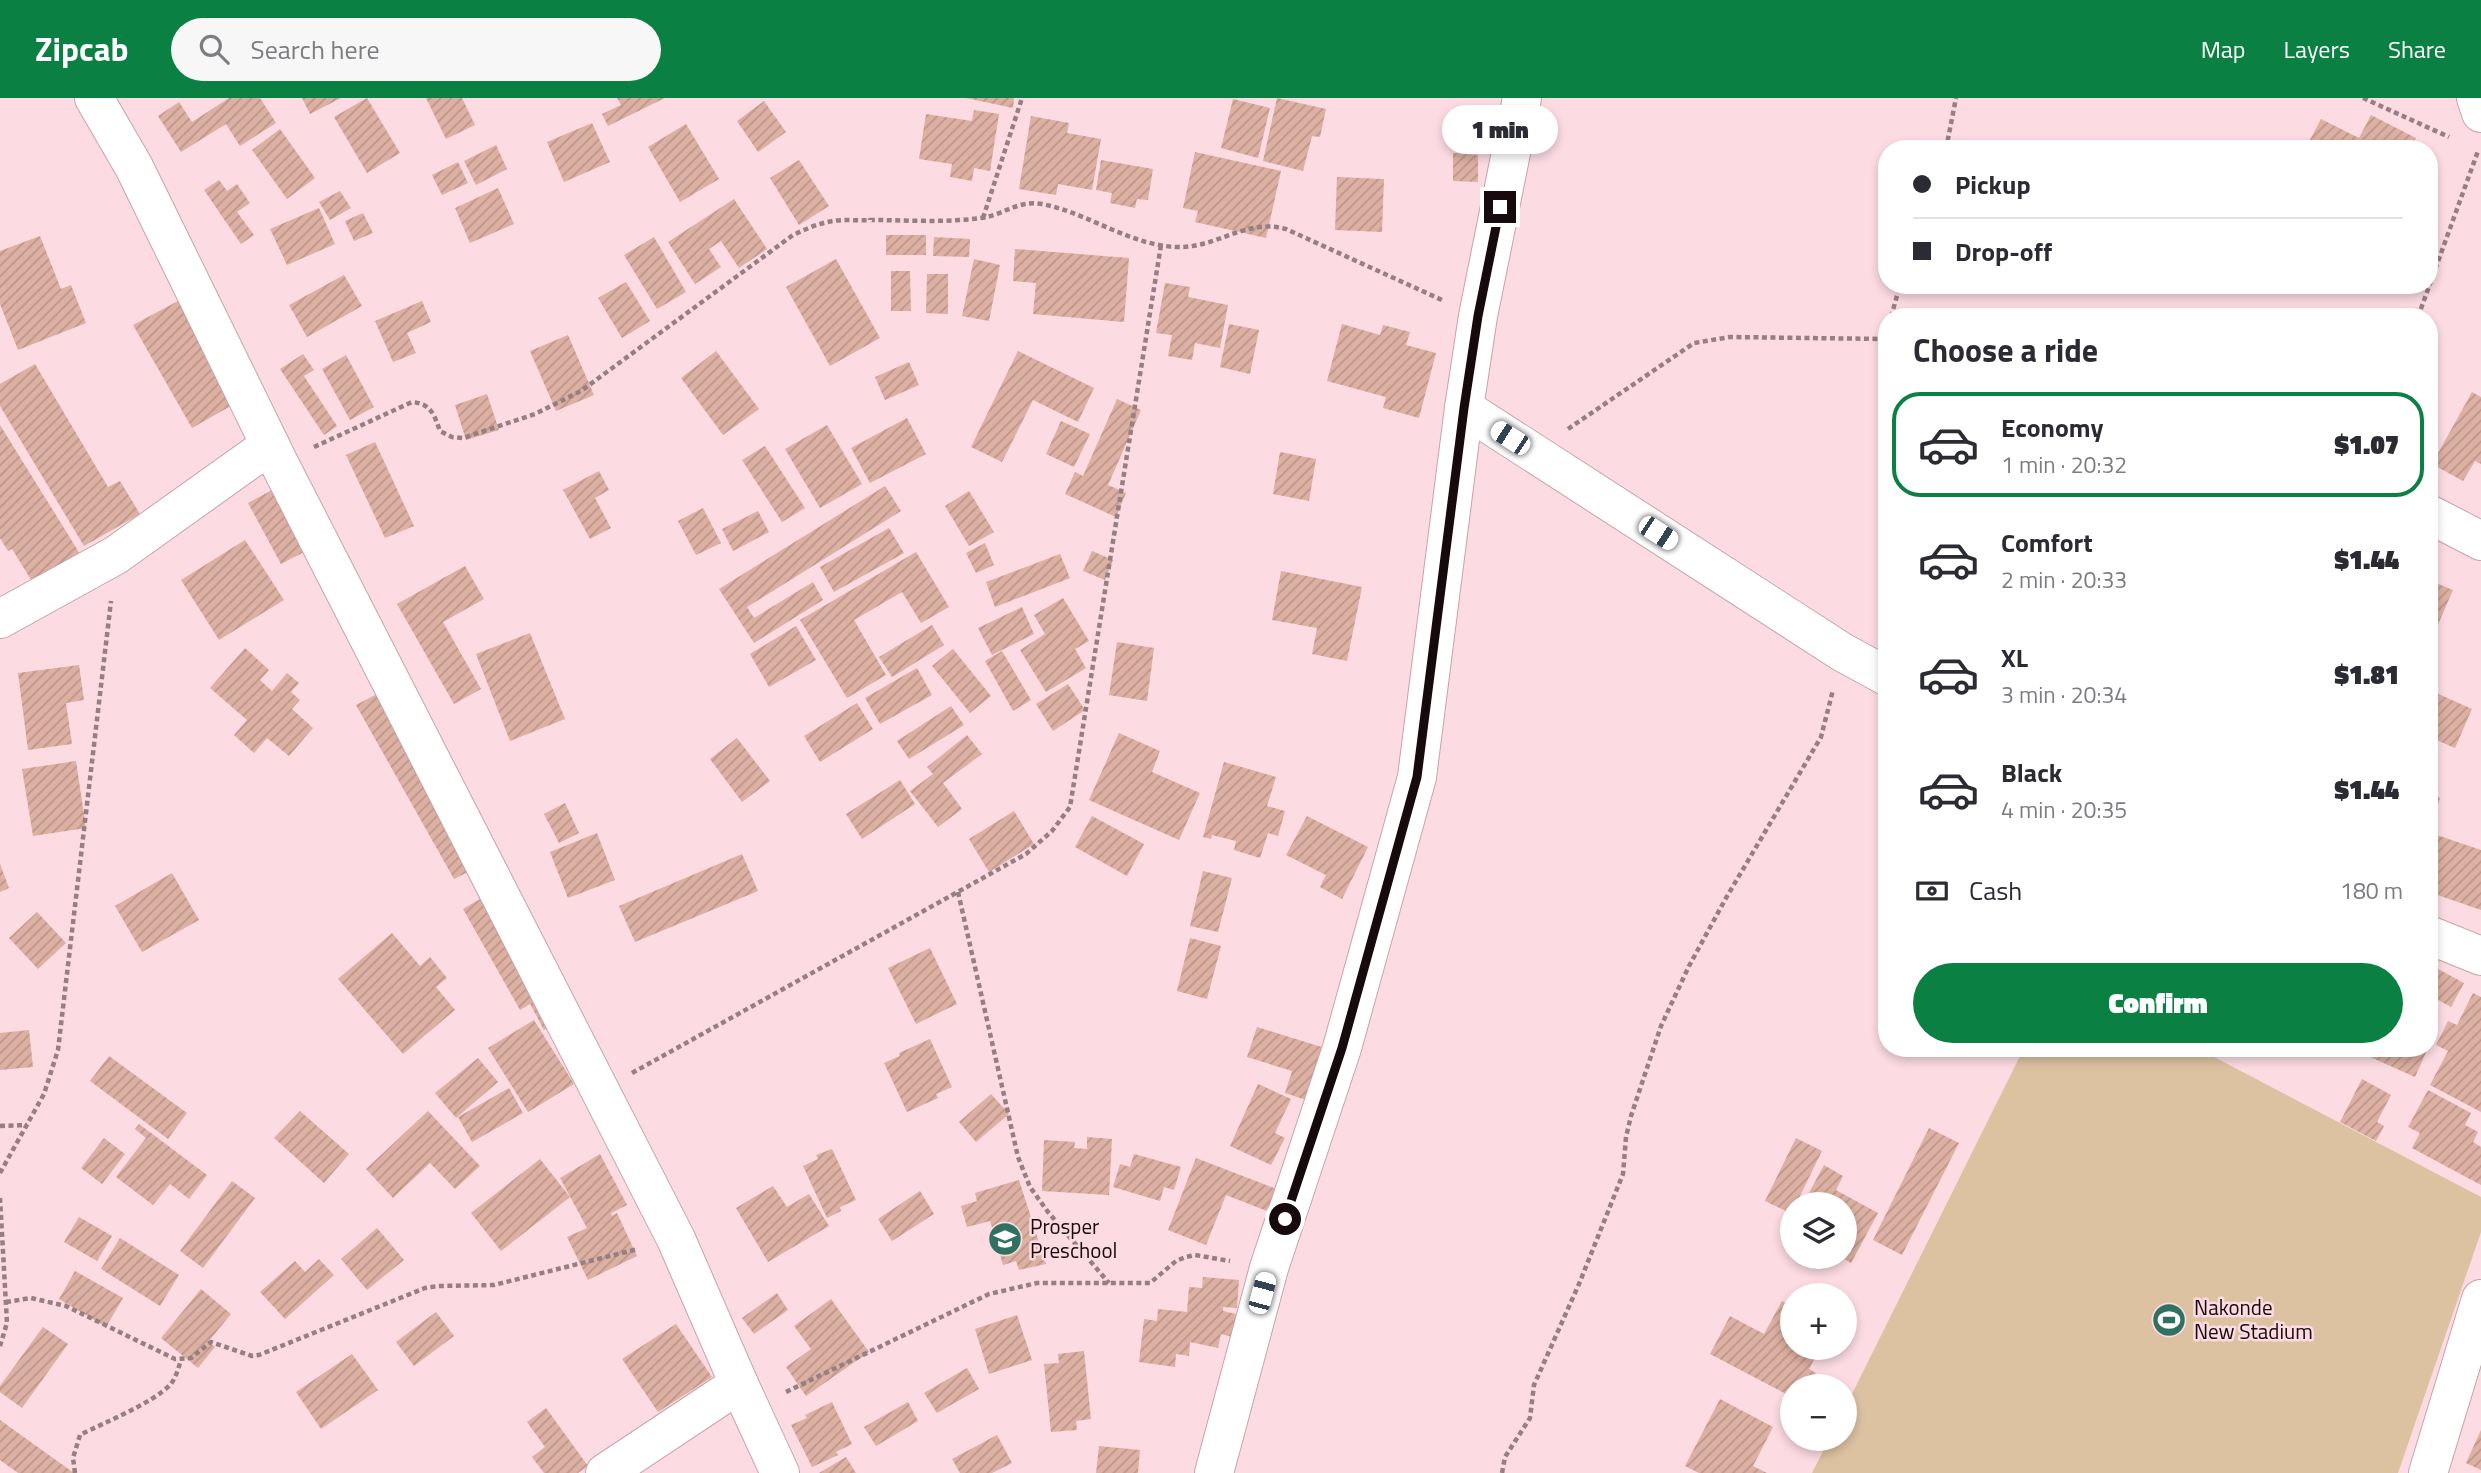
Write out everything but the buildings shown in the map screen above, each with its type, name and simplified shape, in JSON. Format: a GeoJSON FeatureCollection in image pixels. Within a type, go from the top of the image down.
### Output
{"type":"FeatureCollection","features":[{"type":"Feature","properties":{"kind":"street"},"geometry":{"type":"LineString","coordinates":[[94,98],[134,167],[274,454],[676,1239],[780,1473]]}},
{"type":"Feature","properties":{"kind":"street"},"geometry":{"type":"LineString","coordinates":[[1214,1473],[1269,1268],[1342,1048],[1417,777],[1478,316],[1522,98]]}},
{"type":"Feature","properties":{"kind":"street"},"geometry":{"type":"LineString","coordinates":[[2470,137],[2476,98]]}},
{"type":"Feature","properties":{"kind":"street"},"geometry":{"type":"LineString","coordinates":[[1464,408],[1842,652],[1878,672]]}},
{"type":"Feature","properties":{"kind":"street"},"geometry":{"type":"LineString","coordinates":[[0,619],[116,555],[274,454]]}},
{"type":"Feature","properties":{"kind":"street"},"geometry":{"type":"LineString","coordinates":[[2438,519],[2481,541]]}},
{"type":"Feature","properties":{"kind":"street"},"geometry":{"type":"LineString","coordinates":[[2438,939],[2481,956]]}},
{"type":"Feature","properties":{"kind":"street"},"geometry":{"type":"LineString","coordinates":[[2428,1473],[2481,1299]]}},
{"type":"Feature","properties":{"kind":"street"},"geometry":{"type":"LineString","coordinates":[[605,1473],[745,1396]]}},
{"type":"Feature","properties":{"kind":"path"},"geometry":{"type":"LineString","coordinates":[[983,218],[1022,98]]}},
{"type":"Feature","properties":{"kind":"path"},"geometry":{"type":"LineString","coordinates":[[1948,140],[1956,98]]}},
{"type":"Feature","properties":{"kind":"path"},"geometry":{"type":"LineString","coordinates":[[2363,98],[2470,137],[2481,144]]}},
{"type":"Feature","properties":{"kind":"path"},"geometry":{"type":"LineString","coordinates":[[2438,248],[2470,137]]}},
{"type":"Feature","properties":{"kind":"path"},"geometry":{"type":"LineString","coordinates":[[274,454],[412,402],[421,403],[433,412],[440,431],[452,437],[463,438],[559,404],[581,391],[793,235],[833,221],[983,218],[1022,203],[1041,204],[1144,241],[1161,245],[1193,246],[1256,227],[1275,226],[1478,316]]}},
{"type":"Feature","properties":{"kind":"path"},"geometry":{"type":"LineString","coordinates":[[601,1091],[1026,854],[1052,831],[1070,807],[1161,245]]}},
{"type":"Feature","properties":{"kind":"path"},"geometry":{"type":"LineString","coordinates":[[1534,453],[1694,342],[1730,337],[1878,337]]}},
{"type":"Feature","properties":{"kind":"path"},"geometry":{"type":"LineString","coordinates":[[0,1173],[44,1094],[58,1050],[116,555]]}},
{"type":"Feature","properties":{"kind":"path"},"geometry":{"type":"LineString","coordinates":[[1502,1473],[1505,1457],[1530,1418],[1534,1385],[1579,1284],[1623,1174],[1626,1137],[1661,1026],[1714,920],[1821,737],[1842,652]]}},
{"type":"Feature","properties":{"kind":"path"},"geometry":{"type":"LineString","coordinates":[[957,892],[1018,1157],[1030,1187],[1048,1212],[1109,1283]]}},
{"type":"Feature","properties":{"kind":"path"},"geometry":{"type":"LineString","coordinates":[[0,1126],[28,1125]]}},
{"type":"Feature","properties":{"kind":"path"},"geometry":{"type":"LineString","coordinates":[[0,1198],[7,1323],[0,1346]]}},
{"type":"Feature","properties":{"kind":"path"},"geometry":{"type":"LineString","coordinates":[[6,1301],[31,1298],[66,1306],[166,1356],[181,1360],[191,1358],[211,1342],[244,1355],[259,1355],[425,1288],[503,1284],[676,1239]]}},
{"type":"Feature","properties":{"kind":"path"},"geometry":{"type":"LineString","coordinates":[[745,1396],[989,1294],[1037,1283],[1150,1283],[1177,1261],[1195,1255],[1269,1268]]}},
{"type":"Feature","properties":{"kind":"path"},"geometry":{"type":"LineString","coordinates":[[75,1473],[73,1458],[80,1434],[156,1396],[171,1385],[181,1360]]}},
{"type":"Feature","properties":{"kind":"shaded area","name":"Nakonde New Stadium"},"geometry":{"type":"Polygon","coordinates":[[[2020,1057],[2214,1057],[2481,1197],[2481,1232],[2398,1473],[1812,1473],[1823,1451],[1857,1451],[1857,1384],[2020,1057]]]}},
{"type":"Feature","properties":{"kind":"place","name":"Prosper Preschool"},"geometry":{"type":"Point","coordinates":[1005,1239]}},
{"type":"Feature","properties":{"kind":"place","name":"Nakonde New Stadium"},"geometry":{"type":"Point","coordinates":[2169,1320]}},
{"type":"Feature","properties":{"kind":"route"},"geometry":{"type":"LineString","coordinates":[[1285,1219],[1342,1048],[1417,777],[1464,408],[1478,316],[1500,207]]}}]}
